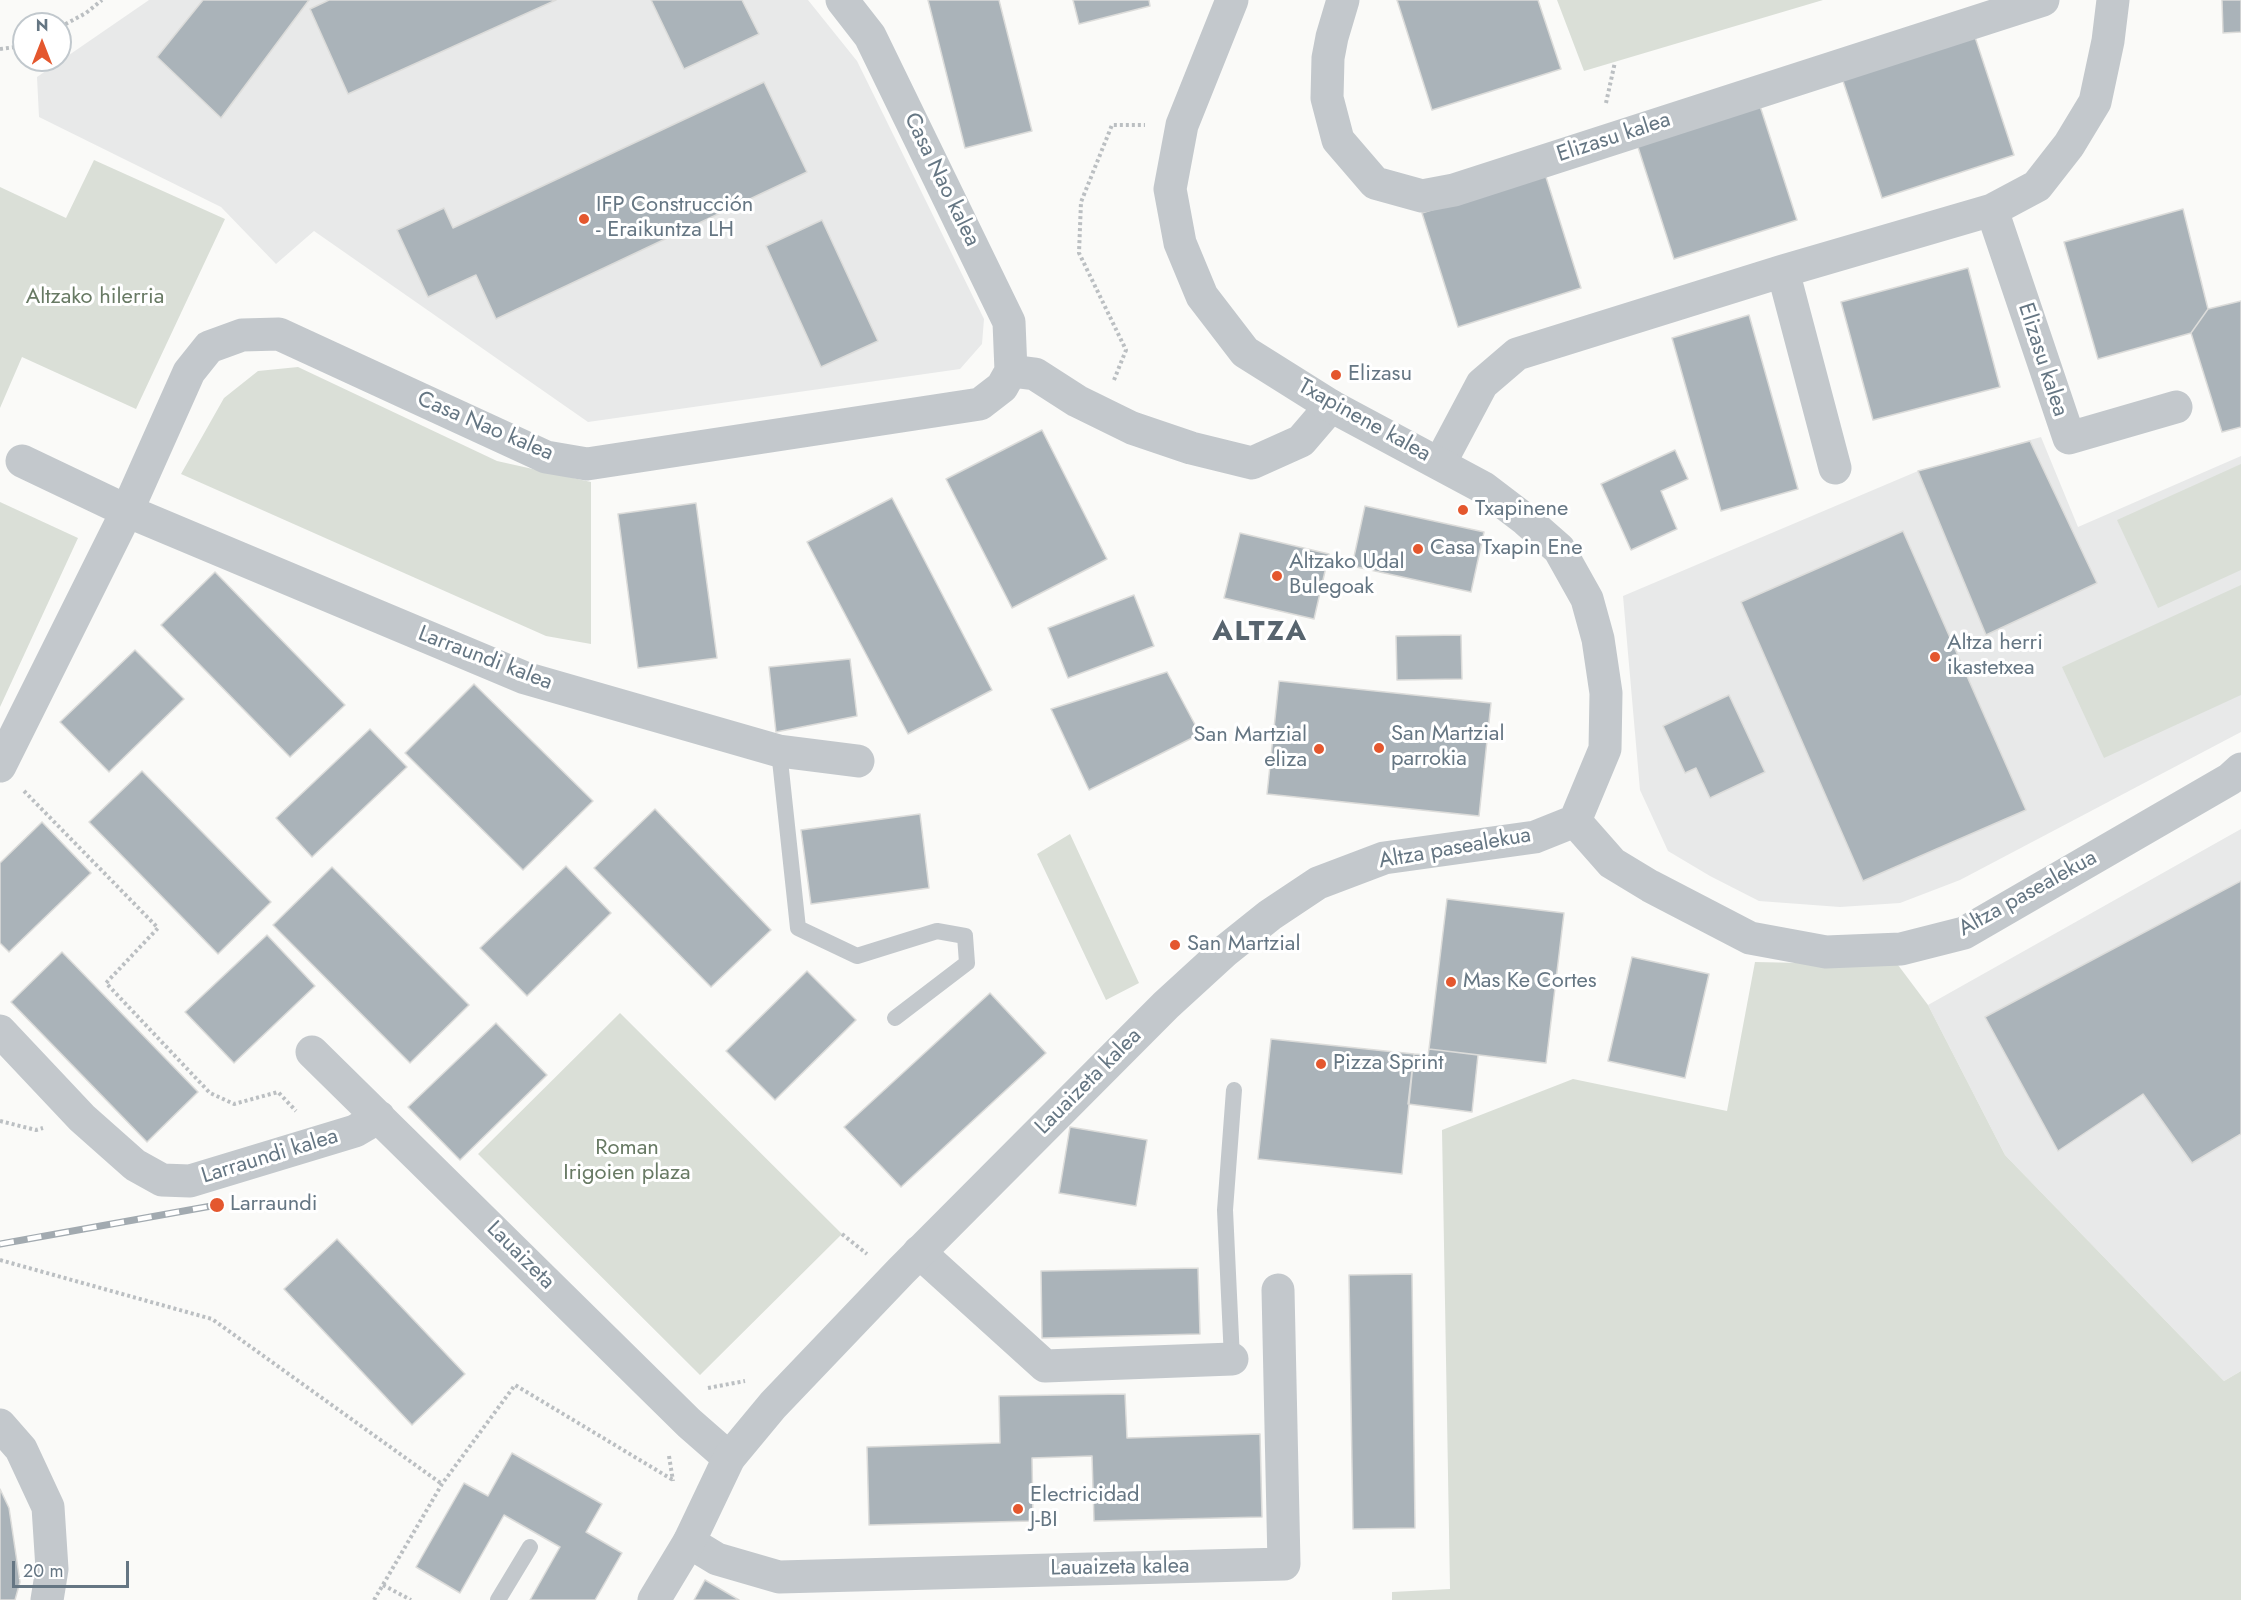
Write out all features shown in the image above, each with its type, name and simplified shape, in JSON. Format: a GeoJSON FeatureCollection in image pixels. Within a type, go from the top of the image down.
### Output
{"type":"FeatureCollection","features":[{"type":"Feature","properties":{"kind":"street","name":"Casa Nao kalea"},"geometry":{"type":"LineString","coordinates":[[127,510],[189,372],[209,347],[242,335],[279,334],[546,457],[587,464],[980,404],[1002,387],[1011,371],[1009,322],[870,36],[842,0]]}},
{"type":"Feature","properties":{"kind":"street","name":"Txapinene kalea"},"geometry":{"type":"LineString","coordinates":[[1232,0],[1182,125],[1170,189],[1180,243],[1202,296],[1245,352],[1331,406],[1484,488],[1559,549],[1587,599],[1598,639],[1606,693],[1605,749],[1575,821]]}},
{"type":"Feature","properties":{"kind":"street","name":"Elizasu kalea"},"geometry":{"type":"LineString","coordinates":[[1343,0],[1328,58],[1327,98],[1338,140],[1375,183],[1422,196],[1454,190],[2043,0]]}},
{"type":"Feature","properties":{"kind":"street"},"geometry":{"type":"LineString","coordinates":[[1440,463],[1482,384],[1518,354],[1992,210],[2037,186],[2069,145],[2095,102],[2108,41],[2113,0]]}},
{"type":"Feature","properties":{"kind":"street","name":"Elizasu kalea"},"geometry":{"type":"LineString","coordinates":[[1992,210],[2069,438],[2176,407]]}},
{"type":"Feature","properties":{"kind":"street"},"geometry":{"type":"LineString","coordinates":[[1783,272],[1835,468]]}},
{"type":"Feature","properties":{"kind":"street"},"geometry":{"type":"LineString","coordinates":[[1011,371],[1035,374],[1077,401],[1132,428],[1191,448],[1252,463],[1301,441],[1331,406]]}},
{"type":"Feature","properties":{"kind":"street","name":"Larraundi kalea"},"geometry":{"type":"LineString","coordinates":[[22,461],[127,510],[525,678],[779,751],[858,761]]}},
{"type":"Feature","properties":{"kind":"street"},"geometry":{"type":"LineString","coordinates":[[8,775],[127,510]]}},
{"type":"Feature","properties":{"kind":"street","name":"Altza pasealekua"},"geometry":{"type":"LineString","coordinates":[[1166,1005],[1252,929],[1318,883],[1384,858],[1535,837],[1575,821],[1612,863],[1650,886],[1750,938],[1826,952],[1901,949],[1964,933],[2230,779],[2241,769]]}},
{"type":"Feature","properties":{"kind":"street","name":"Lauaizeta kalea"},"geometry":{"type":"LineString","coordinates":[[654,1600],[689,1542],[729,1458],[773,1405],[920,1252],[1166,1005]]}},
{"type":"Feature","properties":{"kind":"street","name":"Larraundi kalea"},"geometry":{"type":"LineString","coordinates":[[0,1031],[82,1118],[135,1165],[162,1180],[190,1181],[355,1131],[379,1117]]}},
{"type":"Feature","properties":{"kind":"street","name":"Lauaizeta"},"geometry":{"type":"LineString","coordinates":[[312,1052],[689,1423],[729,1458]]}},
{"type":"Feature","properties":{"kind":"street"},"geometry":{"type":"LineString","coordinates":[[920,1252],[1045,1366],[1232,1359]]}},
{"type":"Feature","properties":{"kind":"street","name":"Lauaizeta kalea"},"geometry":{"type":"LineString","coordinates":[[689,1542],[717,1559],[778,1577],[1284,1564],[1278,1290]]}},
{"type":"Feature","properties":{"kind":"street"},"geometry":{"type":"LineString","coordinates":[[0,1425],[21,1449],[48,1507],[52,1569],[48,1600]]}},
{"type":"Feature","properties":{"kind":"lane"},"geometry":{"type":"LineString","coordinates":[[779,751],[798,928],[857,956],[936,931],[965,936],[967,963],[895,1018]]}},
{"type":"Feature","properties":{"kind":"lane"},"geometry":{"type":"LineString","coordinates":[[1232,1359],[1225,1210],[1234,1090]]}},
{"type":"Feature","properties":{"kind":"lane"},"geometry":{"type":"LineString","coordinates":[[498,1600],[530,1546]]}},
{"type":"Feature","properties":{"kind":"path"},"geometry":{"type":"LineString","coordinates":[[72,21],[102,0]]}},
{"type":"Feature","properties":{"kind":"path"},"geometry":{"type":"LineString","coordinates":[[1111,387],[1126,350],[1079,253],[1081,202],[1112,125]]}},
{"type":"Feature","properties":{"kind":"path"},"geometry":{"type":"LineString","coordinates":[[8,775],[158,928],[106,983],[210,1093],[234,1104],[278,1092],[302,1117]]}},
{"type":"Feature","properties":{"kind":"path"},"geometry":{"type":"LineString","coordinates":[[842,1234],[870,1257]]}},
{"type":"Feature","properties":{"kind":"path"},"geometry":{"type":"LineString","coordinates":[[0,1260],[212,1319],[442,1484]]}},
{"type":"Feature","properties":{"kind":"path"},"geometry":{"type":"LineString","coordinates":[[374,1600],[442,1484],[514,1384],[673,1480]]}},
{"type":"Feature","properties":{"kind":"path"},"geometry":{"type":"LineString","coordinates":[[382,1585],[411,1600]]}},
{"type":"Feature","properties":{"kind":"shaded area","name":"IFP Construcción - Eraikuntza LH"},"geometry":{"type":"Polygon","coordinates":[[[149,0],[808,0],[857,61],[984,319],[982,344],[960,369],[588,422],[314,231],[276,264],[221,207],[39,117],[37,77],[44,72],[72,72],[72,53],[149,0]]]}},
{"type":"Feature","properties":{"kind":"shaded area","name":"Altza herri ikastetxea"},"geometry":{"type":"Polygon","coordinates":[[[2041,437],[2078,527],[2241,456],[2241,732],[1960,880],[1900,903],[1840,907],[1759,901],[1668,851],[1640,790],[1623,596],[1918,471],[2041,437]]]}},
{"type":"Feature","properties":{"kind":"shaded area"},"geometry":{"type":"Polygon","coordinates":[[[2241,829],[2241,1371],[2224,1381],[2005,1155],[1928,1005],[2241,829]]]}},
{"type":"Feature","properties":{"kind":"green space"},"geometry":{"type":"Polygon","coordinates":[[[1557,0],[1823,0],[1584,71],[1557,0]]]}},
{"type":"Feature","properties":{"kind":"green space","name":"Altzako hilerria"},"geometry":{"type":"Polygon","coordinates":[[[94,160],[225,219],[136,409],[22,357],[0,408],[0,187],[66,218],[94,160]]]}},
{"type":"Feature","properties":{"kind":"green space"},"geometry":{"type":"Polygon","coordinates":[[[298,367],[497,461],[591,482],[591,644],[546,636],[181,474],[224,398],[258,371],[298,367]]]}},
{"type":"Feature","properties":{"kind":"green space"},"geometry":{"type":"Polygon","coordinates":[[[2241,464],[2241,570],[2158,608],[2117,520],[2241,464]]]}},
{"type":"Feature","properties":{"kind":"green space"},"geometry":{"type":"Polygon","coordinates":[[[0,502],[78,538],[0,707],[0,502]]]}},
{"type":"Feature","properties":{"kind":"green space"},"geometry":{"type":"Polygon","coordinates":[[[2241,585],[2241,695],[2104,758],[2062,667],[2241,585]]]}},
{"type":"Feature","properties":{"kind":"green space"},"geometry":{"type":"Polygon","coordinates":[[[1070,834],[1139,983],[1106,1000],[1037,854],[1070,834]]]}},
{"type":"Feature","properties":{"kind":"green space"},"geometry":{"type":"Polygon","coordinates":[[[1755,962],[1898,965],[1928,1005],[2005,1155],[2224,1381],[2241,1371],[2241,1600],[1392,1600],[1392,1592],[1450,1589],[1442,1130],[1573,1079],[1727,1111],[1755,962]]]}},
{"type":"Feature","properties":{"kind":"green space","name":"Roman Irigoien plaza"},"geometry":{"type":"Polygon","coordinates":[[[620,1013],[842,1234],[700,1375],[478,1154],[620,1013]]]}},
{"type":"Feature","properties":{"kind":"building"},"geometry":{"type":"Polygon","coordinates":[[[203,0],[309,0],[221,118],[157,57],[203,0]]]}},
{"type":"Feature","properties":{"kind":"building"},"geometry":{"type":"Polygon","coordinates":[[[329,0],[556,0],[348,94],[310,9],[329,0]]]}},
{"type":"Feature","properties":{"kind":"building"},"geometry":{"type":"Polygon","coordinates":[[[651,0],[742,0],[759,34],[684,69],[651,0]]]}},
{"type":"Feature","properties":{"kind":"building"},"geometry":{"type":"Polygon","coordinates":[[[928,0],[999,0],[1032,131],[965,148],[928,0]]]}},
{"type":"Feature","properties":{"kind":"building"},"geometry":{"type":"Polygon","coordinates":[[[1073,0],[1149,0],[1150,6],[1079,24],[1073,0]]]}},
{"type":"Feature","properties":{"kind":"building"},"geometry":{"type":"Polygon","coordinates":[[[1397,0],[1538,0],[1561,69],[1432,110],[1397,0]]]}},
{"type":"Feature","properties":{"kind":"building"},"geometry":{"type":"Polygon","coordinates":[[[2222,0],[2241,0],[2241,32],[2223,33],[2222,0]]]}},
{"type":"Feature","properties":{"kind":"building"},"geometry":{"type":"Polygon","coordinates":[[[1974,34],[2014,155],[1882,198],[1842,78],[1974,34]]]}},
{"type":"Feature","properties":{"kind":"building"},"geometry":{"type":"Polygon","coordinates":[[[764,82],[807,172],[496,319],[476,275],[428,297],[397,230],[444,208],[453,228],[764,82]]]}},
{"type":"Feature","properties":{"kind":"building"},"geometry":{"type":"Polygon","coordinates":[[[1760,106],[1797,220],[1674,259],[1637,144],[1760,106]]]}},
{"type":"Feature","properties":{"kind":"building"},"geometry":{"type":"Polygon","coordinates":[[[1545,174],[1581,288],[1458,327],[1422,213],[1545,174]]]}},
{"type":"Feature","properties":{"kind":"building"},"geometry":{"type":"Polygon","coordinates":[[[2183,209],[2208,309],[2191,333],[2098,359],[2064,242],[2183,209]]]}},
{"type":"Feature","properties":{"kind":"building"},"geometry":{"type":"Polygon","coordinates":[[[822,220],[878,341],[821,367],[766,246],[822,220]]]}},
{"type":"Feature","properties":{"kind":"building"},"geometry":{"type":"Polygon","coordinates":[[[1968,268],[2000,387],[1873,420],[1841,302],[1968,268]]]}},
{"type":"Feature","properties":{"kind":"building"},"geometry":{"type":"Polygon","coordinates":[[[2241,301],[2241,427],[2222,432],[2191,333],[2208,309],[2241,301]]]}},
{"type":"Feature","properties":{"kind":"building"},"geometry":{"type":"Polygon","coordinates":[[[1749,315],[1798,489],[1721,511],[1672,338],[1749,315]]]}},
{"type":"Feature","properties":{"kind":"building"},"geometry":{"type":"Polygon","coordinates":[[[1042,430],[1107,559],[1012,608],[946,479],[1042,430]]]}},
{"type":"Feature","properties":{"kind":"building"},"geometry":{"type":"Polygon","coordinates":[[[2030,441],[2097,583],[1986,635],[1918,471],[2030,441]]]}},
{"type":"Feature","properties":{"kind":"building"},"geometry":{"type":"Polygon","coordinates":[[[1675,450],[1688,479],[1661,491],[1677,529],[1631,550],[1601,484],[1675,450]]]}},
{"type":"Feature","properties":{"kind":"building"},"geometry":{"type":"Polygon","coordinates":[[[892,498],[992,690],[908,734],[807,542],[892,498]]]}},
{"type":"Feature","properties":{"kind":"building"},"geometry":{"type":"Polygon","coordinates":[[[696,503],[717,658],[638,668],[618,514],[696,503]]]}},
{"type":"Feature","properties":{"kind":"building","name":"Casa Txapin Ene"},"geometry":{"type":"Polygon","coordinates":[[[1365,506],[1484,532],[1471,592],[1352,566],[1365,506]]]}},
{"type":"Feature","properties":{"kind":"building"},"geometry":{"type":"Polygon","coordinates":[[[1903,531],[2026,810],[1863,881],[1741,602],[1903,531]]]}},
{"type":"Feature","properties":{"kind":"building","name":"Altzako Udal Bulegoak"},"geometry":{"type":"Polygon","coordinates":[[[1240,533],[1329,554],[1314,619],[1224,598],[1240,533]]]}},
{"type":"Feature","properties":{"kind":"building"},"geometry":{"type":"Polygon","coordinates":[[[215,572],[345,705],[290,757],[161,625],[215,572]]]}},
{"type":"Feature","properties":{"kind":"building"},"geometry":{"type":"Polygon","coordinates":[[[1134,595],[1154,646],[1068,678],[1048,628],[1134,595]]]}},
{"type":"Feature","properties":{"kind":"building"},"geometry":{"type":"Polygon","coordinates":[[[1461,635],[1462,679],[1397,680],[1396,636],[1461,635]]]}},
{"type":"Feature","properties":{"kind":"building"},"geometry":{"type":"Polygon","coordinates":[[[135,650],[184,699],[109,772],[60,722],[135,650]]]}},
{"type":"Feature","properties":{"kind":"building"},"geometry":{"type":"Polygon","coordinates":[[[850,659],[857,716],[776,732],[769,667],[850,659]]]}},
{"type":"Feature","properties":{"kind":"building"},"geometry":{"type":"Polygon","coordinates":[[[1167,672],[1200,734],[1089,790],[1051,709],[1167,672]]]}},
{"type":"Feature","properties":{"kind":"building","name":"San Martzial parrokia"},"geometry":{"type":"Polygon","coordinates":[[[1279,681],[1491,703],[1479,816],[1267,794],[1279,681]]]}},
{"type":"Feature","properties":{"kind":"building"},"geometry":{"type":"Polygon","coordinates":[[[474,684],[593,801],[523,870],[405,753],[474,684]]]}},
{"type":"Feature","properties":{"kind":"building"},"geometry":{"type":"Polygon","coordinates":[[[1729,695],[1765,772],[1710,798],[1696,768],[1685,773],[1663,726],[1729,695]]]}},
{"type":"Feature","properties":{"kind":"building"},"geometry":{"type":"Polygon","coordinates":[[[370,729],[407,767],[312,857],[276,818],[370,729]]]}},
{"type":"Feature","properties":{"kind":"building"},"geometry":{"type":"Polygon","coordinates":[[[142,771],[271,902],[218,954],[89,822],[142,771]]]}},
{"type":"Feature","properties":{"kind":"building"},"geometry":{"type":"Polygon","coordinates":[[[655,809],[771,930],[711,987],[594,868],[655,809]]]}},
{"type":"Feature","properties":{"kind":"building"},"geometry":{"type":"Polygon","coordinates":[[[920,814],[929,888],[811,904],[801,830],[920,814]]]}},
{"type":"Feature","properties":{"kind":"building"},"geometry":{"type":"Polygon","coordinates":[[[42,822],[91,873],[9,952],[0,943],[0,863],[42,822]]]}},
{"type":"Feature","properties":{"kind":"building"},"geometry":{"type":"Polygon","coordinates":[[[566,866],[611,913],[527,996],[480,948],[566,866]]]}},
{"type":"Feature","properties":{"kind":"building"},"geometry":{"type":"Polygon","coordinates":[[[332,867],[469,1005],[410,1063],[273,925],[332,867]]]}},
{"type":"Feature","properties":{"kind":"building"},"geometry":{"type":"Polygon","coordinates":[[[2241,881],[2241,1134],[2192,1163],[2143,1094],[2058,1151],[1985,1017],[2241,881]]]}},
{"type":"Feature","properties":{"kind":"building"},"geometry":{"type":"Polygon","coordinates":[[[1447,899],[1564,913],[1546,1063],[1429,1049],[1447,899]]]}},
{"type":"Feature","properties":{"kind":"building"},"geometry":{"type":"Polygon","coordinates":[[[267,935],[315,986],[234,1063],[185,1012],[267,935]]]}},
{"type":"Feature","properties":{"kind":"building"},"geometry":{"type":"Polygon","coordinates":[[[62,952],[198,1092],[147,1142],[11,1002],[62,952]]]}},
{"type":"Feature","properties":{"kind":"building"},"geometry":{"type":"Polygon","coordinates":[[[1632,957],[1709,974],[1685,1078],[1608,1061],[1632,957]]]}},
{"type":"Feature","properties":{"kind":"building"},"geometry":{"type":"Polygon","coordinates":[[[807,971],[856,1020],[775,1100],[726,1051],[807,971]]]}},
{"type":"Feature","properties":{"kind":"building"},"geometry":{"type":"Polygon","coordinates":[[[990,993],[1046,1053],[901,1187],[844,1127],[990,993]]]}},
{"type":"Feature","properties":{"kind":"building"},"geometry":{"type":"Polygon","coordinates":[[[496,1023],[547,1075],[460,1160],[408,1107],[496,1023]]]}},
{"type":"Feature","properties":{"kind":"building"},"geometry":{"type":"Polygon","coordinates":[[[1271,1039],[1414,1054],[1402,1174],[1258,1159],[1271,1039]]]}},
{"type":"Feature","properties":{"kind":"building"},"geometry":{"type":"Polygon","coordinates":[[[1429,1049],[1478,1055],[1472,1112],[1408,1104],[1414,1054],[1428,1055],[1429,1049]]]}},
{"type":"Feature","properties":{"kind":"building"},"geometry":{"type":"Polygon","coordinates":[[[1070,1127],[1147,1140],[1136,1206],[1059,1193],[1070,1127]]]}},
{"type":"Feature","properties":{"kind":"building"},"geometry":{"type":"Polygon","coordinates":[[[337,1239],[465,1374],[412,1425],[284,1289],[337,1239]]]}},
{"type":"Feature","properties":{"kind":"building"},"geometry":{"type":"Polygon","coordinates":[[[1198,1268],[1200,1334],[1042,1338],[1041,1271],[1198,1268]]]}},
{"type":"Feature","properties":{"kind":"building"},"geometry":{"type":"Polygon","coordinates":[[[1412,1274],[1415,1528],[1353,1529],[1349,1275],[1412,1274]]]}},
{"type":"Feature","properties":{"kind":"building"},"geometry":{"type":"Polygon","coordinates":[[[1125,1394],[1127,1438],[1260,1434],[1262,1517],[1094,1521],[1092,1456],[1032,1458],[1033,1521],[869,1525],[867,1447],[1000,1443],[999,1396],[1125,1394]]]}},
{"type":"Feature","properties":{"kind":"building"},"geometry":{"type":"Polygon","coordinates":[[[512,1453],[602,1504],[586,1532],[622,1553],[595,1600],[530,1600],[560,1547],[504,1515],[460,1593],[416,1567],[464,1483],[488,1496],[512,1453]]]}},
{"type":"Feature","properties":{"kind":"building"},"geometry":{"type":"Polygon","coordinates":[[[0,1489],[9,1508],[20,1582],[15,1600],[0,1600],[0,1489]]]}},
{"type":"Feature","properties":{"kind":"building"},"geometry":{"type":"Polygon","coordinates":[[[705,1580],[739,1600],[694,1600],[705,1580]]]}},
{"type":"Feature","properties":{"kind":"railway"},"geometry":{"type":"LineString","coordinates":[[0,1244],[217,1205]]}},
{"type":"Feature","properties":{"kind":"place","name":"IFP Construcción - Eraikuntza LH"},"geometry":{"type":"Point","coordinates":[584,219]}},
{"type":"Feature","properties":{"kind":"place","name":"Elizasu"},"geometry":{"type":"Point","coordinates":[1336,375]}},
{"type":"Feature","properties":{"kind":"place","name":"Txapinene"},"geometry":{"type":"Point","coordinates":[1463,510]}},
{"type":"Feature","properties":{"kind":"place","name":"Casa Txapin Ene"},"geometry":{"type":"Point","coordinates":[1418,549]}},
{"type":"Feature","properties":{"kind":"place","name":"Altzako Udal Bulegoak"},"geometry":{"type":"Point","coordinates":[1277,576]}},
{"type":"Feature","properties":{"kind":"place","name":"Altza herri ikastetxea"},"geometry":{"type":"Point","coordinates":[1935,657]}},
{"type":"Feature","properties":{"kind":"place","name":"San Martzial parrokia"},"geometry":{"type":"Point","coordinates":[1379,748]}},
{"type":"Feature","properties":{"kind":"place","name":"San Martzial eliza"},"geometry":{"type":"Point","coordinates":[1319,749]}},
{"type":"Feature","properties":{"kind":"place","name":"San Martzial"},"geometry":{"type":"Point","coordinates":[1175,945]}},
{"type":"Feature","properties":{"kind":"place","name":"Mas Ke Cortes"},"geometry":{"type":"Point","coordinates":[1451,982]}},
{"type":"Feature","properties":{"kind":"place","name":"Pizza Sprint"},"geometry":{"type":"Point","coordinates":[1321,1064]}},
{"type":"Feature","properties":{"kind":"place","name":"Larraundi"},"geometry":{"type":"Point","coordinates":[217,1205]}},
{"type":"Feature","properties":{"kind":"place","name":"Electricidad J-BI"},"geometry":{"type":"Point","coordinates":[1018,1509]}},
{"type":"Feature","properties":{"kind":"district","name":"ALTZA"},"geometry":{"type":"Point","coordinates":[1260,633]}}]}
